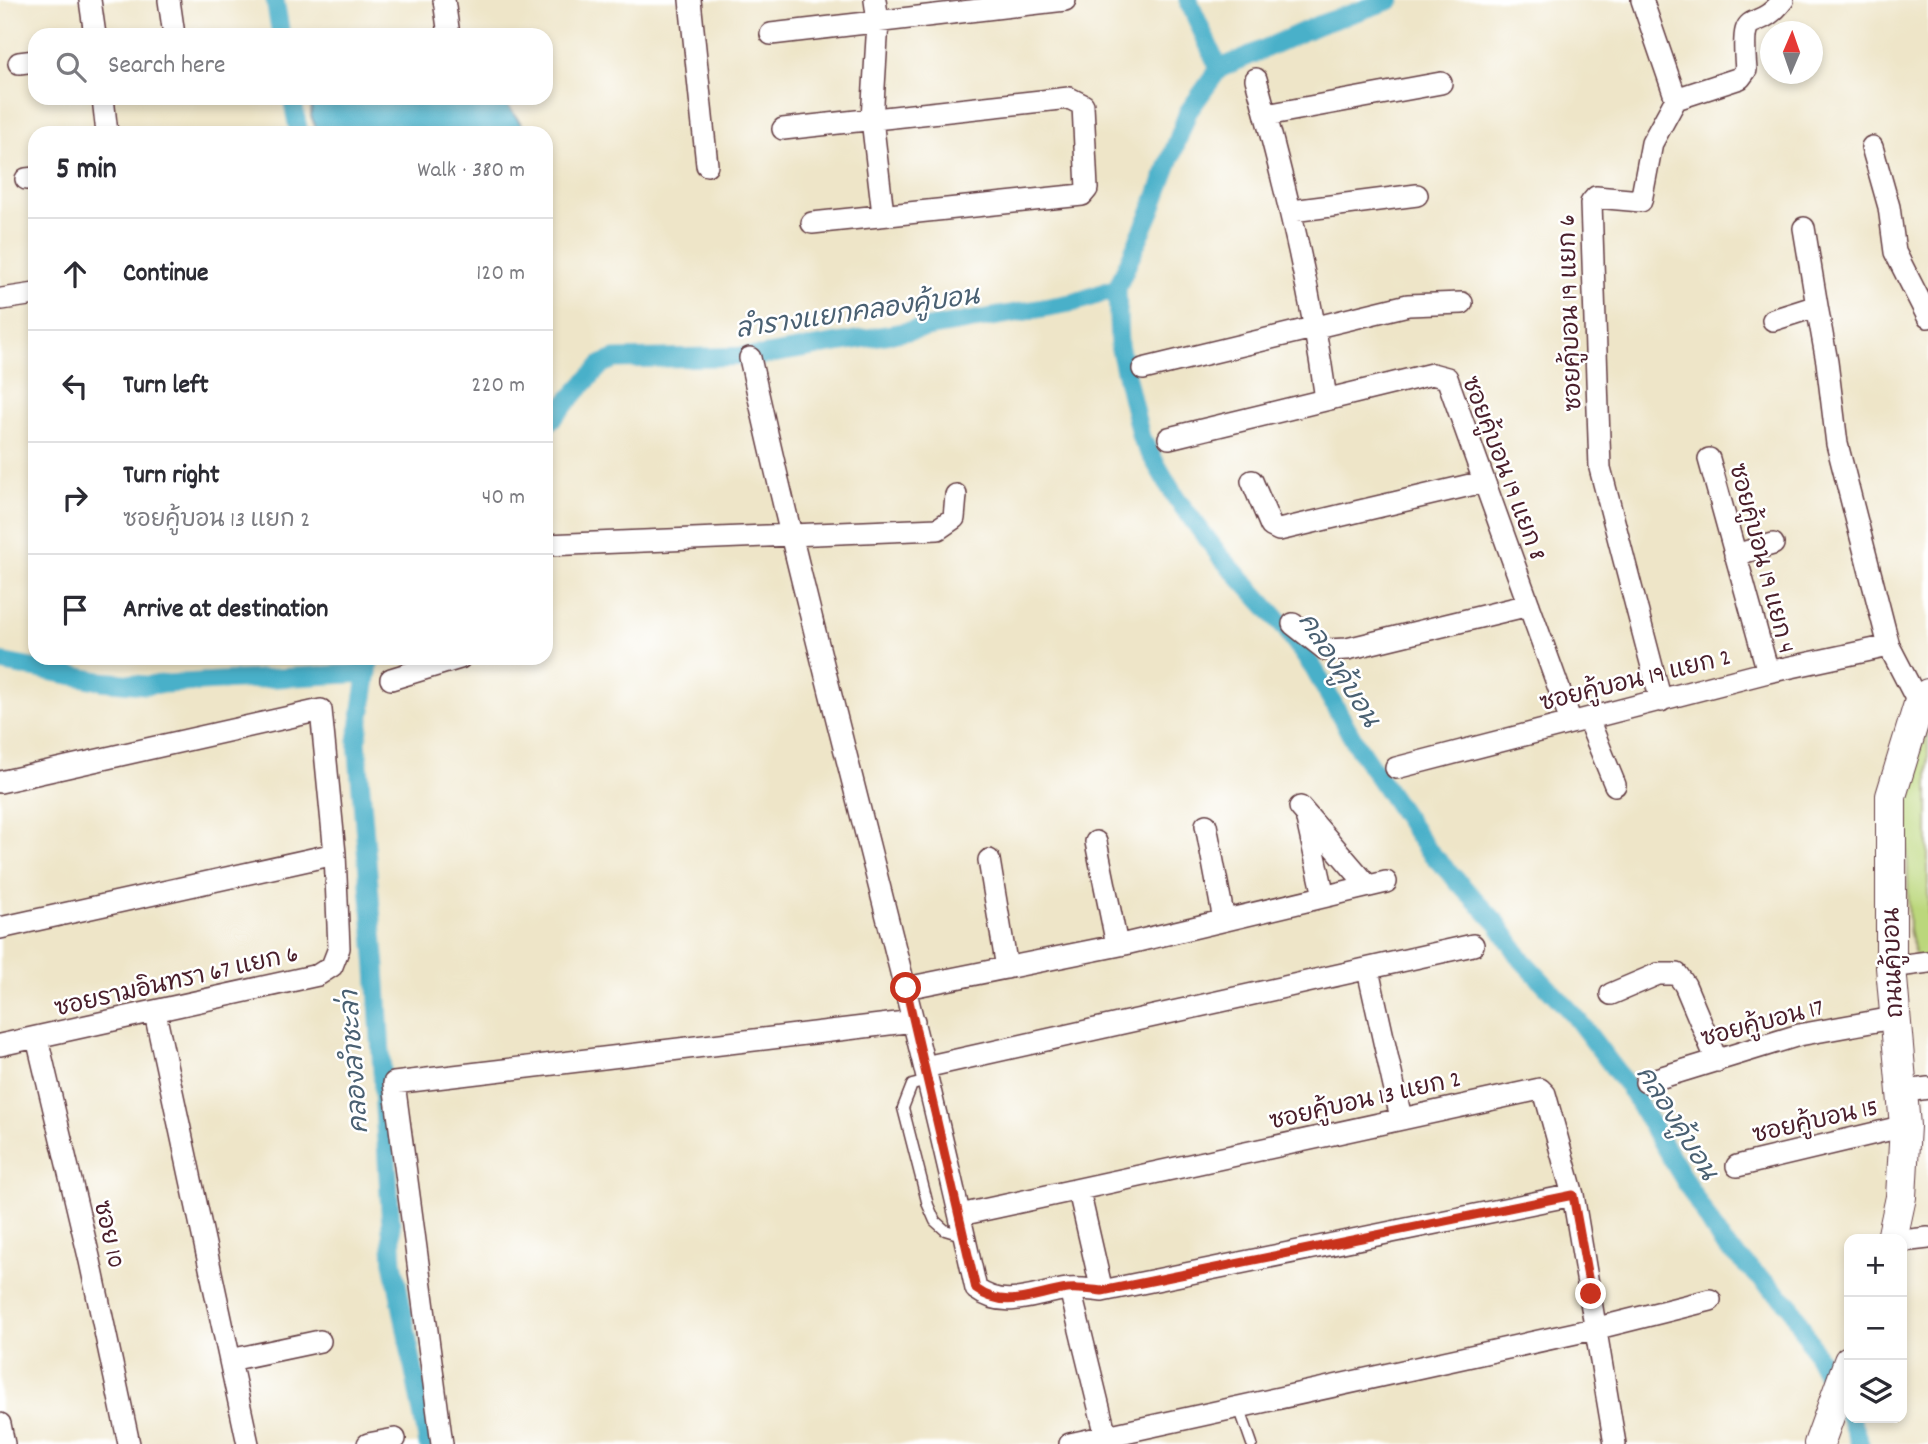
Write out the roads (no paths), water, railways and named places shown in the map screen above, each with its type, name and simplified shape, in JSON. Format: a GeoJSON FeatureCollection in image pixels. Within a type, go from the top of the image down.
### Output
{"type":"FeatureCollection","features":[{"type":"Feature","properties":{"kind":"main road","name":"ถนนคู้บอน"},"geometry":{"type":"LineString","coordinates":[[1893,1234],[1901,1197],[1905,1126],[1914,1090],[1893,1018],[1891,796],[1923,699]]}},
{"type":"Feature","properties":{"kind":"main road"},"geometry":{"type":"LineString","coordinates":[[1824,1431],[1844,1375]]}},
{"type":"Feature","properties":{"kind":"street"},"geometry":{"type":"LineString","coordinates":[[90,0],[94,28]]}},
{"type":"Feature","properties":{"kind":"street"},"geometry":{"type":"LineString","coordinates":[[169,0],[173,28]]}},
{"type":"Feature","properties":{"kind":"street"},"geometry":{"type":"LineString","coordinates":[[444,0],[448,28]]}},
{"type":"Feature","properties":{"kind":"street"},"geometry":{"type":"LineString","coordinates":[[690,0],[707,165]]}},
{"type":"Feature","properties":{"kind":"street"},"geometry":{"type":"LineString","coordinates":[[875,0],[877,22],[872,120],[883,215]]}},
{"type":"Feature","properties":{"kind":"street"},"geometry":{"type":"LineString","coordinates":[[771,34],[1065,0]]}},
{"type":"Feature","properties":{"kind":"street"},"geometry":{"type":"LineString","coordinates":[[1642,0],[1676,99],[1740,78],[1746,70],[1743,34],[1748,24],[1777,8],[1783,0]]}},
{"type":"Feature","properties":{"kind":"street"},"geometry":{"type":"LineString","coordinates":[[1169,438],[1326,399],[1316,328],[1292,211],[1256,79]]}},
{"type":"Feature","properties":{"kind":"street"},"geometry":{"type":"LineString","coordinates":[[1266,115],[1441,83]]}},
{"type":"Feature","properties":{"kind":"street"},"geometry":{"type":"LineString","coordinates":[[783,129],[1069,98],[1083,105],[1087,189],[1082,195],[812,223]]}},
{"type":"Feature","properties":{"kind":"street","name":"ซอยคู้บอน 19 แยก 6"},"geometry":{"type":"LineString","coordinates":[[1661,701],[1600,468],[1591,203],[1596,197],[1641,201],[1652,143],[1676,99]]}},
{"type":"Feature","properties":{"kind":"street"},"geometry":{"type":"LineString","coordinates":[[104,105],[106,126]]}},
{"type":"Feature","properties":{"kind":"street"},"geometry":{"type":"LineString","coordinates":[[1872,147],[1889,207],[1895,252],[1928,317]]}},
{"type":"Feature","properties":{"kind":"street"},"geometry":{"type":"LineString","coordinates":[[1292,211],[1417,195]]}},
{"type":"Feature","properties":{"kind":"street"},"geometry":{"type":"LineString","coordinates":[[1804,228],[1837,444],[1889,646],[1923,699]]}},
{"type":"Feature","properties":{"kind":"street"},"geometry":{"type":"LineString","coordinates":[[2,299],[28,295]]}},
{"type":"Feature","properties":{"kind":"street"},"geometry":{"type":"LineString","coordinates":[[1143,369],[1408,305],[1462,303]]}},
{"type":"Feature","properties":{"kind":"street"},"geometry":{"type":"LineString","coordinates":[[1773,320],[1817,306]]}},
{"type":"Feature","properties":{"kind":"street"},"geometry":{"type":"LineString","coordinates":[[750,358],[790,537],[906,988],[976,1289],[988,1297],[1006,1302],[1070,1289],[1102,1291],[1573,1195]]}},
{"type":"Feature","properties":{"kind":"street","name":"ซอยคู้บอน 19 แยก 8"},"geometry":{"type":"LineString","coordinates":[[1326,399],[1432,374],[1447,378],[1529,606],[1579,721],[1615,785]]}},
{"type":"Feature","properties":{"kind":"street","name":"ซอยคู้บอน 19 แยก 4"},"geometry":{"type":"LineString","coordinates":[[1709,458],[1768,672]]}},
{"type":"Feature","properties":{"kind":"street"},"geometry":{"type":"LineString","coordinates":[[1252,481],[1271,526],[1279,530],[1483,482]]}},
{"type":"Feature","properties":{"kind":"street"},"geometry":{"type":"LineString","coordinates":[[553,545],[938,529],[954,518],[956,495]]}},
{"type":"Feature","properties":{"kind":"street"},"geometry":{"type":"LineString","coordinates":[[1735,555],[1773,544]]}},
{"type":"Feature","properties":{"kind":"street"},"geometry":{"type":"LineString","coordinates":[[1293,624],[1326,650],[1348,649],[1529,606]]}},
{"type":"Feature","properties":{"kind":"street","name":"ซอยคู้บอน 19 แยก 2"},"geometry":{"type":"LineString","coordinates":[[1396,768],[1768,672],[1889,646]]}},
{"type":"Feature","properties":{"kind":"street"},"geometry":{"type":"LineString","coordinates":[[391,679],[437,665]]}},
{"type":"Feature","properties":{"kind":"street"},"geometry":{"type":"LineString","coordinates":[[0,782],[321,710],[335,854],[0,928]]}},
{"type":"Feature","properties":{"kind":"street"},"geometry":{"type":"LineString","coordinates":[[906,988],[1117,945],[1324,897],[1377,884],[1303,812],[1324,897]]}},
{"type":"Feature","properties":{"kind":"street"},"geometry":{"type":"LineString","coordinates":[[1206,825],[1224,920]]}},
{"type":"Feature","properties":{"kind":"street"},"geometry":{"type":"LineString","coordinates":[[1096,842],[1117,945]]}},
{"type":"Feature","properties":{"kind":"street","name":"ซอยรามอินทรา 67 แยก 6"},"geometry":{"type":"LineString","coordinates":[[0,1045],[318,975],[332,966],[339,948],[335,854]]}},
{"type":"Feature","properties":{"kind":"street"},"geometry":{"type":"LineString","coordinates":[[989,860],[1007,968]]}},
{"type":"Feature","properties":{"kind":"street"},"geometry":{"type":"LineString","coordinates":[[926,1074],[1473,945]]}},
{"type":"Feature","properties":{"kind":"street"},"geometry":{"type":"LineString","coordinates":[[1891,967],[1928,962]]}},
{"type":"Feature","properties":{"kind":"street"},"geometry":{"type":"LineString","coordinates":[[1368,970],[1401,1118]]}},
{"type":"Feature","properties":{"kind":"street"},"geometry":{"type":"LineString","coordinates":[[1611,994],[1658,974],[1676,974],[1685,985],[1717,1061]]}},
{"type":"Feature","properties":{"kind":"street"},"geometry":{"type":"LineString","coordinates":[[155,1013],[248,1444]]}},
{"type":"Feature","properties":{"kind":"street","name":"ซอยคู้บอน 17"},"geometry":{"type":"LineString","coordinates":[[1646,1082],[1799,1035],[1893,1018]]}},
{"type":"Feature","properties":{"kind":"street"},"geometry":{"type":"LineString","coordinates":[[442,1444],[394,1083],[914,1021]]}},
{"type":"Feature","properties":{"kind":"street","name":"ซอย 10"},"geometry":{"type":"LineString","coordinates":[[37,1038],[90,1261],[129,1444]]}},
{"type":"Feature","properties":{"kind":"street","name":"ซอยคู้บอน 13 แยก 2"},"geometry":{"type":"LineString","coordinates":[[960,1215],[1540,1089],[1545,1094],[1573,1195],[1615,1444]]}},
{"type":"Feature","properties":{"kind":"street","name":"ซอยคู้บอน 15"},"geometry":{"type":"LineString","coordinates":[[1738,1166],[1905,1126]]}},
{"type":"Feature","properties":{"kind":"street"},"geometry":{"type":"LineString","coordinates":[[1079,1191],[1102,1291]]}},
{"type":"Feature","properties":{"kind":"street"},"geometry":{"type":"LineString","coordinates":[[1907,1240],[1928,1238]]}},
{"type":"Feature","properties":{"kind":"street"},"geometry":{"type":"LineString","coordinates":[[1070,1289],[1107,1436]]}},
{"type":"Feature","properties":{"kind":"street"},"geometry":{"type":"LineString","coordinates":[[1070,1444],[1594,1329],[1710,1300]]}},
{"type":"Feature","properties":{"kind":"street"},"geometry":{"type":"LineString","coordinates":[[230,1360],[320,1341]]}},
{"type":"Feature","properties":{"kind":"street"},"geometry":{"type":"LineString","coordinates":[[0,1424],[4,1444]]}},
{"type":"Feature","properties":{"kind":"street"},"geometry":{"type":"LineString","coordinates":[[368,1444],[395,1439]]}},
{"type":"Feature","properties":{"kind":"lane"},"geometry":{"type":"LineString","coordinates":[[926,1074],[912,1085],[903,1108],[928,1205],[935,1222],[945,1230],[965,1236]]}},
{"type":"Feature","properties":{"kind":"lane"},"geometry":{"type":"LineString","coordinates":[[1239,1407],[1252,1444]]}},
{"type":"Feature","properties":{"kind":"water"},"geometry":{"type":"Polygon","coordinates":[[[312,105],[507,105],[523,126],[315,126],[311,116],[312,105]]]}},
{"type":"Feature","properties":{"kind":"waterway"},"geometry":{"type":"LineString","coordinates":[[275,0],[280,28]]}},
{"type":"Feature","properties":{"kind":"waterway"},"geometry":{"type":"LineString","coordinates":[[1188,0],[1219,69]]}},
{"type":"Feature","properties":{"kind":"waterway","name":"คลองคู้บอน"},"geometry":{"type":"LineString","coordinates":[[1391,0],[1318,25],[1219,69],[1188,112],[1152,209],[1117,288],[1119,345],[1141,438],[1176,498],[1220,556],[1283,625],[1314,669],[1356,744],[1426,848],[1498,924],[1522,960],[1574,1015],[1629,1088],[1723,1244],[1790,1305],[1844,1407]]}},
{"type":"Feature","properties":{"kind":"waterway"},"geometry":{"type":"LineString","coordinates":[[293,105],[298,126]]}},
{"type":"Feature","properties":{"kind":"waterway","name":"ลำรางแยกคลองคู้บอน"},"geometry":{"type":"LineString","coordinates":[[553,417],[602,364],[615,359],[760,356],[1076,302],[1117,288]]}},
{"type":"Feature","properties":{"kind":"waterway"},"geometry":{"type":"LineString","coordinates":[[0,662],[101,681],[145,685],[368,673]]}},
{"type":"Feature","properties":{"kind":"waterway","name":"คลองลำชะล่า"},"geometry":{"type":"LineString","coordinates":[[369,665],[357,741],[376,968],[393,1262],[428,1444]]}},
{"type":"Feature","properties":{"kind":"waterway"},"geometry":{"type":"LineString","coordinates":[[1852,1423],[1860,1444]]}}]}
